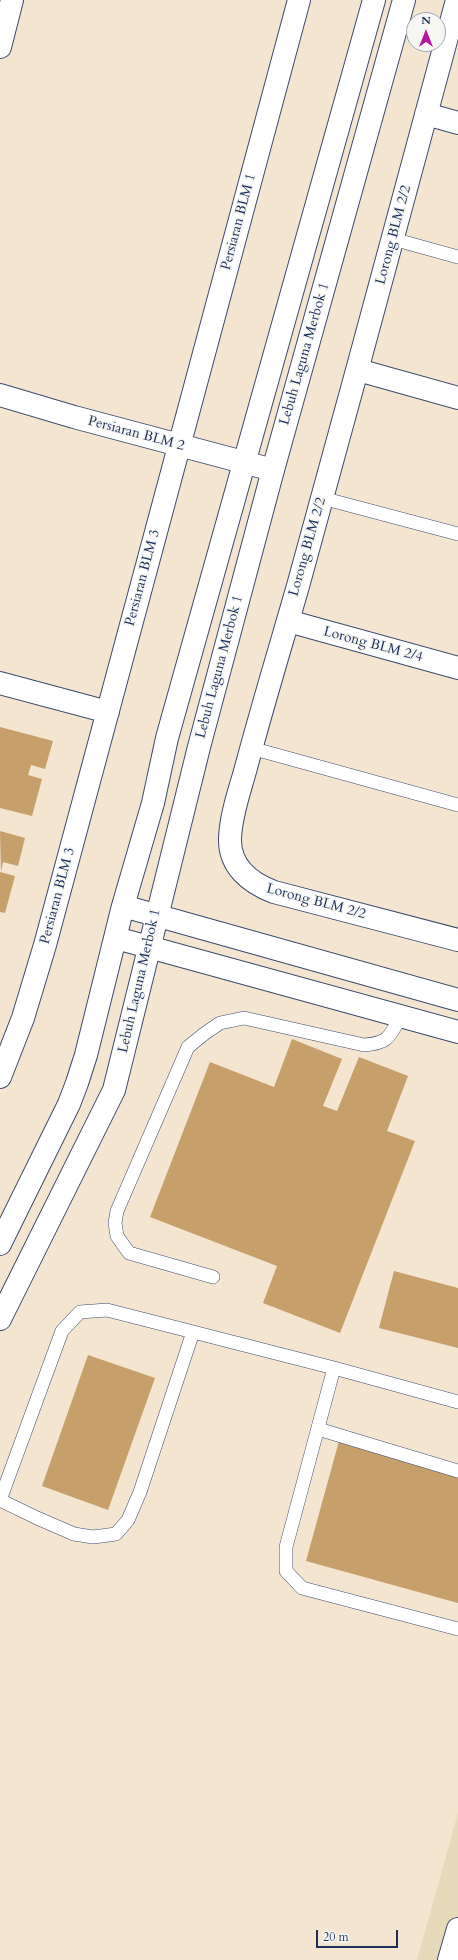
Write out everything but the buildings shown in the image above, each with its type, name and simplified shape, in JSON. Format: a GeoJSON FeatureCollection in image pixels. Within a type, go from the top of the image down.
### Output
{"type":"FeatureCollection","features":[{"type":"Feature","properties":{"kind":"street"},"geometry":{"type":"LineString","coordinates":[[0,47],[12,0]]}},
{"type":"Feature","properties":{"kind":"street","name":"Persiaran BLM 1"},"geometry":{"type":"LineString","coordinates":[[179,445],[299,0]]}},
{"type":"Feature","properties":{"kind":"street","name":"Lebuh Laguna Merbok 1"},"geometry":{"type":"LineString","coordinates":[[0,1244],[72,1097],[86,1055],[123,906],[153,803],[167,738],[374,0]]}},
{"type":"Feature","properties":{"kind":"street","name":"Lebuh Laguna Merbok 1"},"geometry":{"type":"LineString","coordinates":[[0,1319],[114,1090],[184,803],[273,470],[404,0]]}},
{"type":"Feature","properties":{"kind":"street","name":"Lorong BLM 2/2"},"geometry":{"type":"LineString","coordinates":[[458,0],[358,370],[251,748],[232,823],[230,840],[237,866],[247,878],[258,886],[274,892],[458,940]]}},
{"type":"Feature","properties":{"kind":"street"},"geometry":{"type":"LineString","coordinates":[[426,114],[458,123]]}},
{"type":"Feature","properties":{"kind":"street"},"geometry":{"type":"LineString","coordinates":[[358,370],[458,398]]}},
{"type":"Feature","properties":{"kind":"street","name":"Persiaran BLM 2"},"geometry":{"type":"LineString","coordinates":[[0,395],[74,417],[273,470]]}},
{"type":"Feature","properties":{"kind":"street","name":"Persiaran BLM 3"},"geometry":{"type":"LineString","coordinates":[[0,1077],[23,1018],[45,946],[179,445]]}},
{"type":"Feature","properties":{"kind":"street","name":"Lorong BLM 2/4"},"geometry":{"type":"LineString","coordinates":[[288,621],[458,668]]}},
{"type":"Feature","properties":{"kind":"street"},"geometry":{"type":"LineString","coordinates":[[0,683],[108,712]]}},
{"type":"Feature","properties":{"kind":"street"},"geometry":{"type":"LineString","coordinates":[[123,906],[458,1000]]}},
{"type":"Feature","properties":{"kind":"street"},"geometry":{"type":"LineString","coordinates":[[116,938],[458,1032]]}},
{"type":"Feature","properties":{"kind":"street"},"geometry":{"type":"LineString","coordinates":[[449,1960],[458,1928]]}},
{"type":"Feature","properties":{"kind":"lane"},"geometry":{"type":"LineString","coordinates":[[393,238],[458,257]]}},
{"type":"Feature","properties":{"kind":"lane"},"geometry":{"type":"LineString","coordinates":[[322,498],[458,534]]}},
{"type":"Feature","properties":{"kind":"lane"},"geometry":{"type":"LineString","coordinates":[[251,748],[458,804]]}},
{"type":"Feature","properties":{"kind":"lane"},"geometry":{"type":"LineString","coordinates":[[213,1277],[129,1253],[116,1236],[116,1211],[188,1047],[220,1024],[244,1018],[364,1045],[379,1044],[389,1037],[401,1016]]}},
{"type":"Feature","properties":{"kind":"lane"},"geometry":{"type":"LineString","coordinates":[[193,1332],[140,1492],[128,1520],[116,1534],[93,1537],[74,1534],[0,1500],[62,1331],[80,1312],[107,1310],[334,1368],[458,1402]]}},
{"type":"Feature","properties":{"kind":"lane"},"geometry":{"type":"LineString","coordinates":[[334,1368],[286,1547],[286,1571],[302,1588],[458,1629]]}},
{"type":"Feature","properties":{"kind":"lane"},"geometry":{"type":"LineString","coordinates":[[318,1429],[458,1471]]}},
{"type":"Feature","properties":{"kind":"shaded area"},"geometry":{"type":"Polygon","coordinates":[[[458,1813],[458,1960],[417,1960],[458,1813]]]}}]}
